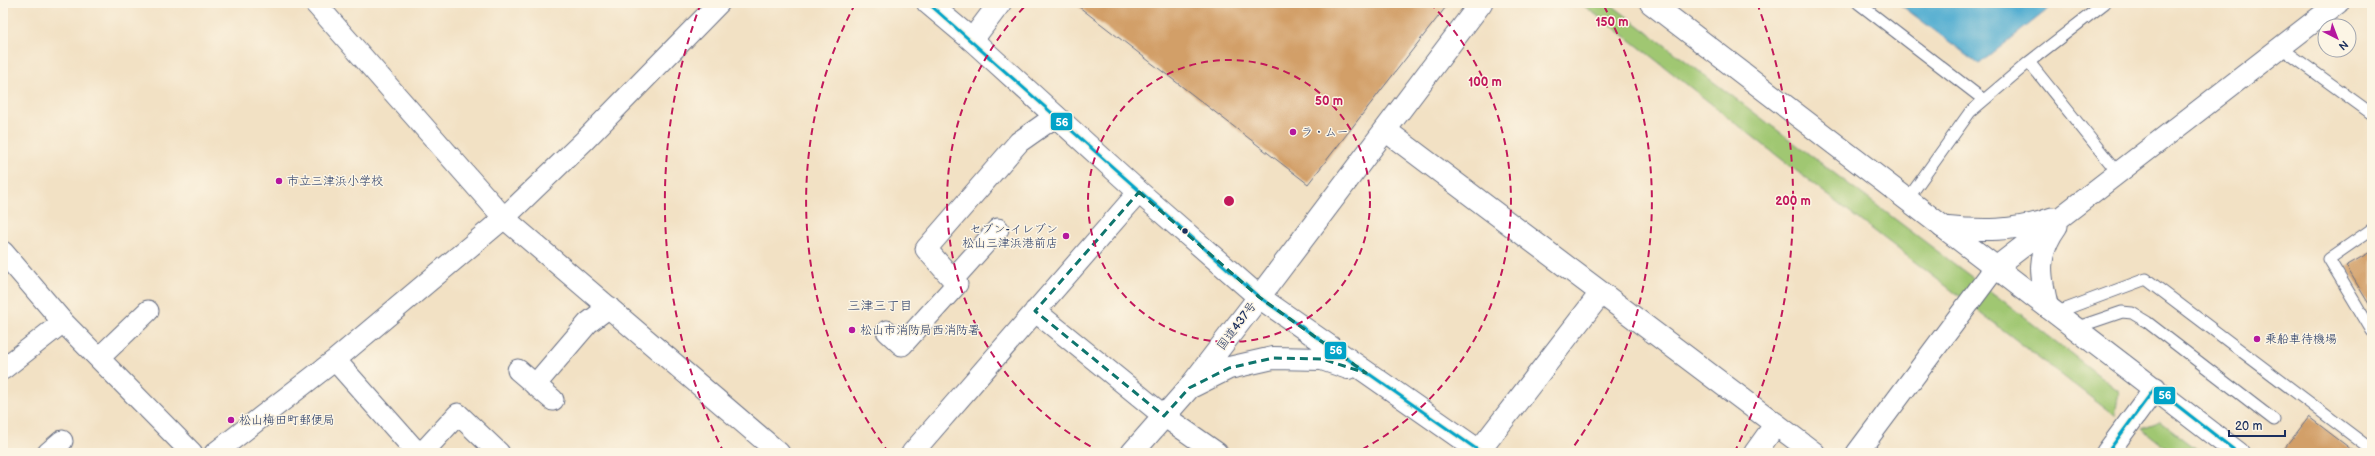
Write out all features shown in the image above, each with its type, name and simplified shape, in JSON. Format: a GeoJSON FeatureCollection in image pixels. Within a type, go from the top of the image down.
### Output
{"type":"FeatureCollection","features":[{"type":"Feature","properties":{"kind":"main road"},"geometry":{"type":"LineString","coordinates":[[928,3],[972,40],[1139,192],[1259,297],[1481,3]]}},
{"type":"Feature","properties":{"kind":"main road"},"geometry":{"type":"LineString","coordinates":[[972,40],[1000,3]]}},
{"type":"Feature","properties":{"kind":"main road"},"geometry":{"type":"LineString","coordinates":[[1661,6],[1907,200],[2155,388],[2238,453]]}},
{"type":"Feature","properties":{"kind":"main road"},"geometry":{"type":"LineString","coordinates":[[1385,130],[1814,453]]}},
{"type":"Feature","properties":{"kind":"main road"},"geometry":{"type":"LineString","coordinates":[[1480,452],[1601,293]]}},
{"type":"Feature","properties":{"kind":"main road","name":"国道437号"},"geometry":{"type":"LineString","coordinates":[[1132,453],[1189,388],[1259,297],[1480,452]]}},
{"type":"Feature","properties":{"kind":"main road"},"geometry":{"type":"LineString","coordinates":[[1189,388],[1229,368],[1273,358],[1322,359],[1366,373]]}},
{"type":"Feature","properties":{"kind":"main road"},"geometry":{"type":"LineString","coordinates":[[2107,453],[2155,388]]}},
{"type":"Feature","properties":{"kind":"main road"},"geometry":{"type":"LineString","coordinates":[[1755,453],[1775,425]]}},
{"type":"Feature","properties":{"kind":"street"},"geometry":{"type":"LineString","coordinates":[[315,3],[504,218],[779,453]]}},
{"type":"Feature","properties":{"kind":"street"},"geometry":{"type":"LineString","coordinates":[[215,453],[335,360],[504,218],[584,141],[719,3]]}},
{"type":"Feature","properties":{"kind":"street"},"geometry":{"type":"LineString","coordinates":[[1857,453],[1995,268],[2338,3]]}},
{"type":"Feature","properties":{"kind":"street"},"geometry":{"type":"LineString","coordinates":[[887,331],[902,345],[957,284],[926,249],[1019,142],[1056,116]]}},
{"type":"Feature","properties":{"kind":"street"},"geometry":{"type":"LineString","coordinates":[[912,453],[1139,192]]}},
{"type":"Feature","properties":{"kind":"street"},"geometry":{"type":"LineString","coordinates":[[1942,227],[1976,230],[2012,230],[2037,224],[2067,212]]}},
{"type":"Feature","properties":{"kind":"street"},"geometry":{"type":"LineString","coordinates":[[2052,311],[2041,280],[2043,250],[2051,235],[2067,212]]}},
{"type":"Feature","properties":{"kind":"street"},"geometry":{"type":"LineString","coordinates":[[953,279],[998,229]]}},
{"type":"Feature","properties":{"kind":"street"},"geometry":{"type":"LineString","coordinates":[[3,252],[63,322],[192,453]]}},
{"type":"Feature","properties":{"kind":"street"},"geometry":{"type":"LineString","coordinates":[[535,385],[588,323],[609,307]]}},
{"type":"Feature","properties":{"kind":"street"},"geometry":{"type":"LineString","coordinates":[[99,358],[148,311]]}},
{"type":"Feature","properties":{"kind":"street"},"geometry":{"type":"LineString","coordinates":[[1035,311],[1164,416],[1217,453]]}},
{"type":"Feature","properties":{"kind":"street"},"geometry":{"type":"LineString","coordinates":[[3,369],[63,322]]}},
{"type":"Feature","properties":{"kind":"street"},"geometry":{"type":"LineString","coordinates":[[335,360],[413,448],[425,452],[458,414],[499,453]]}},
{"type":"Feature","properties":{"kind":"street"},"geometry":{"type":"LineString","coordinates":[[518,370],[553,400]]}},
{"type":"Feature","properties":{"kind":"lane"},"geometry":{"type":"LineString","coordinates":[[1858,3],[1984,100]]}},
{"type":"Feature","properties":{"kind":"lane"},"geometry":{"type":"LineString","coordinates":[[1907,200],[1970,112],[2029,62],[2104,3]]}},
{"type":"Feature","properties":{"kind":"lane"},"geometry":{"type":"LineString","coordinates":[[2280,48],[2372,114]]}},
{"type":"Feature","properties":{"kind":"lane"},"geometry":{"type":"LineString","coordinates":[[2029,62],[2118,173]]}},
{"type":"Feature","properties":{"kind":"lane"},"geometry":{"type":"LineString","coordinates":[[2372,229],[2329,259],[2372,331]]}},
{"type":"Feature","properties":{"kind":"lane"},"geometry":{"type":"LineString","coordinates":[[2052,311],[2146,279],[2372,450]]}},
{"type":"Feature","properties":{"kind":"lane"},"geometry":{"type":"LineString","coordinates":[[2075,328],[2122,312],[2132,313],[2147,322],[2274,420]]}},
{"type":"Feature","properties":{"kind":"highlighted area"},"geometry":{"type":"Polygon","coordinates":[[[1139,192],[1259,297],[1366,373],[1322,359],[1273,358],[1229,368],[1189,388],[1164,416],[1035,311],[1139,192]]]}},
{"type":"Feature","properties":{"kind":"green space"},"geometry":{"type":"Polygon","coordinates":[[[1580,3],[1609,3],[2006,303],[2119,391],[2115,416],[1794,169],[1629,39],[1580,3]]]}},
{"type":"Feature","properties":{"kind":"green space"},"geometry":{"type":"Polygon","coordinates":[[[2160,421],[2202,453],[2173,453],[2141,428],[2160,421]]]}},
{"type":"Feature","properties":{"kind":"water"},"geometry":{"type":"Polygon","coordinates":[[[1898,3],[2056,3],[1979,64],[1898,3]]]}},
{"type":"Feature","properties":{"kind":"building"},"geometry":{"type":"Polygon","coordinates":[[[1074,3],[1449,3],[1308,184],[1074,3]]]}},
{"type":"Feature","properties":{"kind":"building"},"geometry":{"type":"Polygon","coordinates":[[[2372,251],[2372,309],[2346,266],[2372,251]]]}},
{"type":"Feature","properties":{"kind":"building"},"geometry":{"type":"Polygon","coordinates":[[[2309,417],[2356,453],[2281,453],[2309,417]]]}},
{"type":"Feature","properties":{"kind":"transit line","name":"56"},"geometry":{"type":"LineString","coordinates":[[928,3],[1259,297],[1482,453]]}},
{"type":"Feature","properties":{"kind":"transit line","name":"56"},"geometry":{"type":"LineString","coordinates":[[2107,453],[2155,388],[2238,453]]}},
{"type":"Feature","properties":{"kind":"place","name":"ラ・ムー"},"geometry":{"type":"Point","coordinates":[1293,132]}},
{"type":"Feature","properties":{"kind":"place","name":"市立三津浜小学校"},"geometry":{"type":"Point","coordinates":[279,181]}},
{"type":"Feature","properties":{"kind":"place","name":"セブン-イレブン 松山三津浜港前店"},"geometry":{"type":"Point","coordinates":[1066,236]}},
{"type":"Feature","properties":{"kind":"place","name":"松山市消防局西消防署"},"geometry":{"type":"Point","coordinates":[852,330]}},
{"type":"Feature","properties":{"kind":"place","name":"乗船車待機場"},"geometry":{"type":"Point","coordinates":[2257,339]}},
{"type":"Feature","properties":{"kind":"place","name":"松山梅田町郵便局"},"geometry":{"type":"Point","coordinates":[231,420]}},
{"type":"Feature","properties":{"kind":"district","name":"三津三丁目"},"geometry":{"type":"Point","coordinates":[880,306]}}]}
